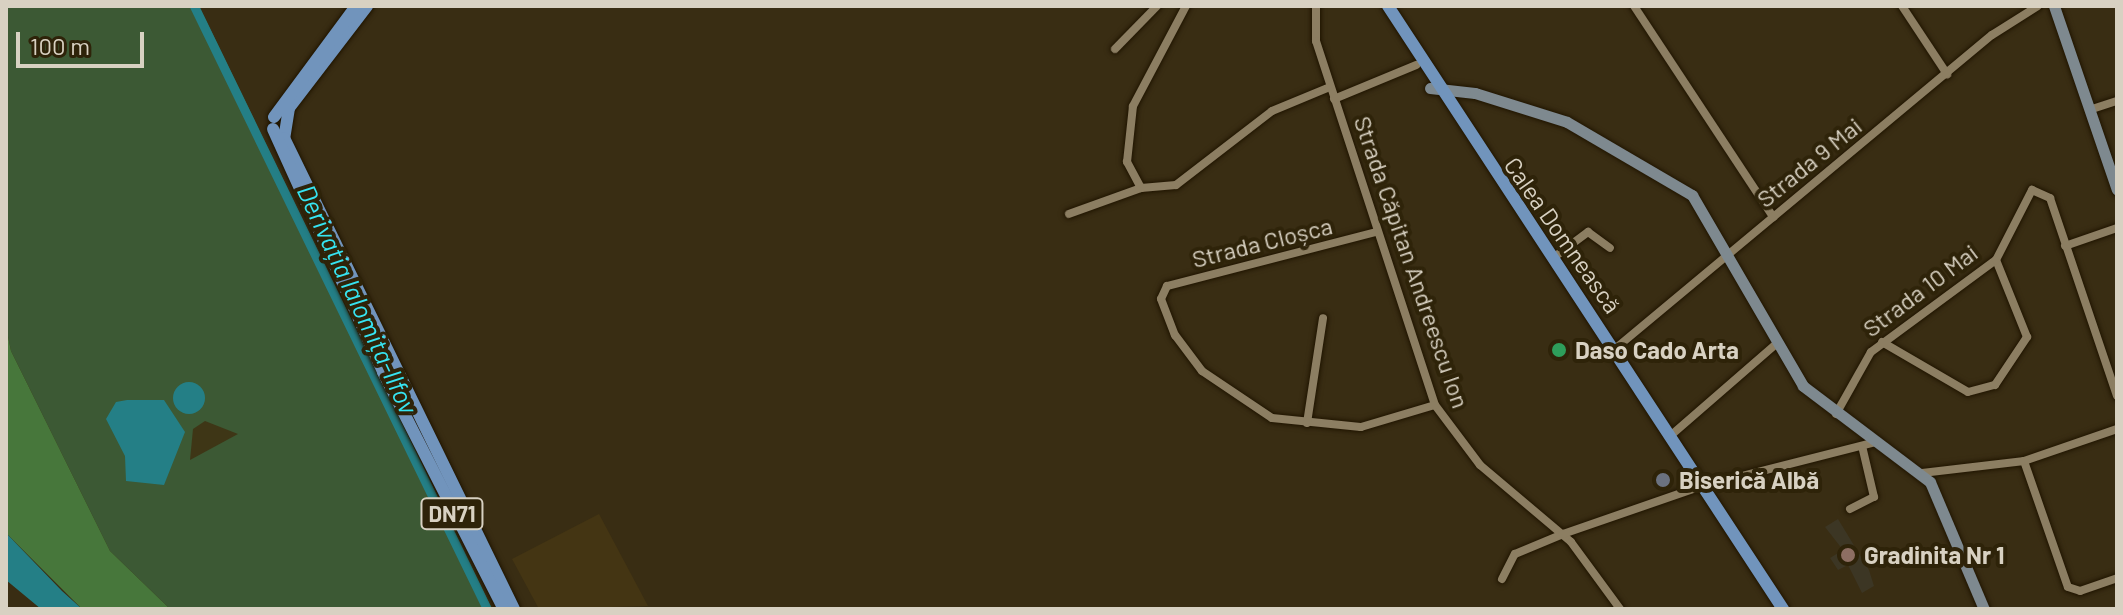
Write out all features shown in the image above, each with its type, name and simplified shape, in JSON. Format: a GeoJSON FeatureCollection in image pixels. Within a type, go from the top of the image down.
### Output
{"type":"FeatureCollection","features":[{"type":"Feature","properties":{"kind":"main road"},"geometry":{"type":"LineString","coordinates":[[281,120],[356,6]]}},
{"type":"Feature","properties":{"kind":"main road"},"geometry":{"type":"LineString","coordinates":[[281,120],[367,6]]}},
{"type":"Feature","properties":{"kind":"main road","name":"Calea Domnească"},"geometry":{"type":"LineString","coordinates":[[1380,6],[1416,65],[1553,258],[1612,351]]}},
{"type":"Feature","properties":{"kind":"main road","name":"Calea Domnească"},"geometry":{"type":"LineString","coordinates":[[1388,6],[1434,87],[1783,609]]}},
{"type":"Feature","properties":{"kind":"main road","name":"DN71"},"geometry":{"type":"LineString","coordinates":[[281,120],[275,146],[405,425],[504,609]]}},
{"type":"Feature","properties":{"kind":"main road","name":"DN71"},"geometry":{"type":"LineString","coordinates":[[281,120],[416,420],[514,609]]}},
{"type":"Feature","properties":{"kind":"main road","name":"Calea Domnească"},"geometry":{"type":"LineString","coordinates":[[1704,487],[1775,609]]}},
{"type":"Feature","properties":{"kind":"street"},"geometry":{"type":"LineString","coordinates":[[1115,49],[1157,6]]}},
{"type":"Feature","properties":{"kind":"street"},"geometry":{"type":"LineString","coordinates":[[1141,188],[1127,162],[1133,106],[1186,6]]}},
{"type":"Feature","properties":{"kind":"street","name":"Strada Căpitan Andreescu Ion"},"geometry":{"type":"LineString","coordinates":[[1316,6],[1316,41],[1435,405],[1480,465],[1563,534],[1620,609]]}},
{"type":"Feature","properties":{"kind":"street"},"geometry":{"type":"LineString","coordinates":[[1634,6],[1773,217]]}},
{"type":"Feature","properties":{"kind":"street"},"geometry":{"type":"LineString","coordinates":[[1902,6],[1947,74]]}},
{"type":"Feature","properties":{"kind":"street","name":"Strada 9 Mai"},"geometry":{"type":"LineString","coordinates":[[1612,351],[1947,74],[2038,6]]}},
{"type":"Feature","properties":{"kind":"street"},"geometry":{"type":"LineString","coordinates":[[2054,6],[2117,190]]}},
{"type":"Feature","properties":{"kind":"street"},"geometry":{"type":"LineString","coordinates":[[1334,99],[1416,65]]}},
{"type":"Feature","properties":{"kind":"street"},"geometry":{"type":"LineString","coordinates":[[1069,214],[1141,188],[1171,188],[1272,111],[1330,87]]}},
{"type":"Feature","properties":{"kind":"street"},"geometry":{"type":"LineString","coordinates":[[1434,87],[1552,116],[1641,159],[1692,195],[1731,252],[1777,343],[1803,386],[1836,414],[1922,473],[1984,609]]}},
{"type":"Feature","properties":{"kind":"street"},"geometry":{"type":"LineString","coordinates":[[2089,110],[2117,101]]}},
{"type":"Feature","properties":{"kind":"street","name":"Strada 10 Mai"},"geometry":{"type":"LineString","coordinates":[[1836,414],[1853,373],[1882,342],[1996,260],[2021,199],[2032,190],[2050,198],[2117,396]]}},
{"type":"Feature","properties":{"kind":"street"},"geometry":{"type":"LineString","coordinates":[[2065,246],[2117,228]]}},
{"type":"Feature","properties":{"kind":"street","name":"Strada Cloșca"},"geometry":{"type":"LineString","coordinates":[[1307,423],[1272,418],[1223,391],[1180,343],[1161,293],[1376,232]]}},
{"type":"Feature","properties":{"kind":"street"},"geometry":{"type":"LineString","coordinates":[[1553,258],[1588,232],[1610,248]]}},
{"type":"Feature","properties":{"kind":"street"},"geometry":{"type":"LineString","coordinates":[[1882,342],[1968,392],[1995,385],[2027,337],[1996,260]]}},
{"type":"Feature","properties":{"kind":"street"},"geometry":{"type":"LineString","coordinates":[[1323,318],[1307,423],[1361,427],[1435,405]]}},
{"type":"Feature","properties":{"kind":"street"},"geometry":{"type":"LineString","coordinates":[[1670,436],[1777,343]]}},
{"type":"Feature","properties":{"kind":"street"},"geometry":{"type":"LineString","coordinates":[[1922,473],[2024,461],[2117,429]]}},
{"type":"Feature","properties":{"kind":"street"},"geometry":{"type":"LineString","coordinates":[[1502,579],[1515,554],[1563,534],[1704,487],[1875,442]]}},
{"type":"Feature","properties":{"kind":"street"},"geometry":{"type":"LineString","coordinates":[[1850,509],[1874,497],[1862,446]]}},
{"type":"Feature","properties":{"kind":"street"},"geometry":{"type":"LineString","coordinates":[[2024,461],[2068,587],[2080,591],[2117,578]]}},
{"type":"Feature","properties":{"kind":"shaded area"},"geometry":{"type":"Polygon","coordinates":[[[599,514],[648,606],[539,609],[512,559],[599,514]]]}},
{"type":"Feature","properties":{"kind":"shaded area","name":"Gradinita Nr 1"},"geometry":{"type":"Polygon","coordinates":[[[1838,519],[1869,570],[1874,586],[1862,593],[1848,565],[1838,570],[1830,558],[1843,550],[1825,527],[1838,519]]]}},
{"type":"Feature","properties":{"kind":"green space"},"geometry":{"type":"Polygon","coordinates":[[[6,6],[199,6],[492,609],[170,609],[110,551],[11,351],[6,327],[6,6]]]}},
{"type":"Feature","properties":{"kind":"green space"},"geometry":{"type":"Polygon","coordinates":[[[6,327],[11,351],[110,551],[170,609],[82,609],[6,533],[6,327]]]}},
{"type":"Feature","properties":{"kind":"sand"},"geometry":{"type":"Polygon","coordinates":[[[205,421],[238,434],[190,460],[193,429],[205,421]]]}},
{"type":"Feature","properties":{"kind":"water"},"geometry":{"type":"Polygon","coordinates":[[[189,382],[200,387],[205,398],[200,409],[189,414],[178,409],[173,398],[178,387],[189,382]]]}},
{"type":"Feature","properties":{"kind":"water"},"geometry":{"type":"Polygon","coordinates":[[[164,400],[185,432],[164,485],[126,481],[125,456],[106,419],[116,402],[164,400]]]}},
{"type":"Feature","properties":{"kind":"water"},"geometry":{"type":"Polygon","coordinates":[[[6,533],[82,609],[41,609],[6,580],[6,533]]]}},
{"type":"Feature","properties":{"kind":"waterway","name":"Derivația Ialomița-Ilfov"},"geometry":{"type":"LineString","coordinates":[[194,6],[487,609]]}},
{"type":"Feature","properties":{"kind":"place","name":"Daso Cado Arta"},"geometry":{"type":"Point","coordinates":[1559,350]}},
{"type":"Feature","properties":{"kind":"place","name":"Biserică Albă"},"geometry":{"type":"Point","coordinates":[1663,480]}},
{"type":"Feature","properties":{"kind":"place","name":"Gradinita Nr 1"},"geometry":{"type":"Point","coordinates":[1848,555]}}]}
